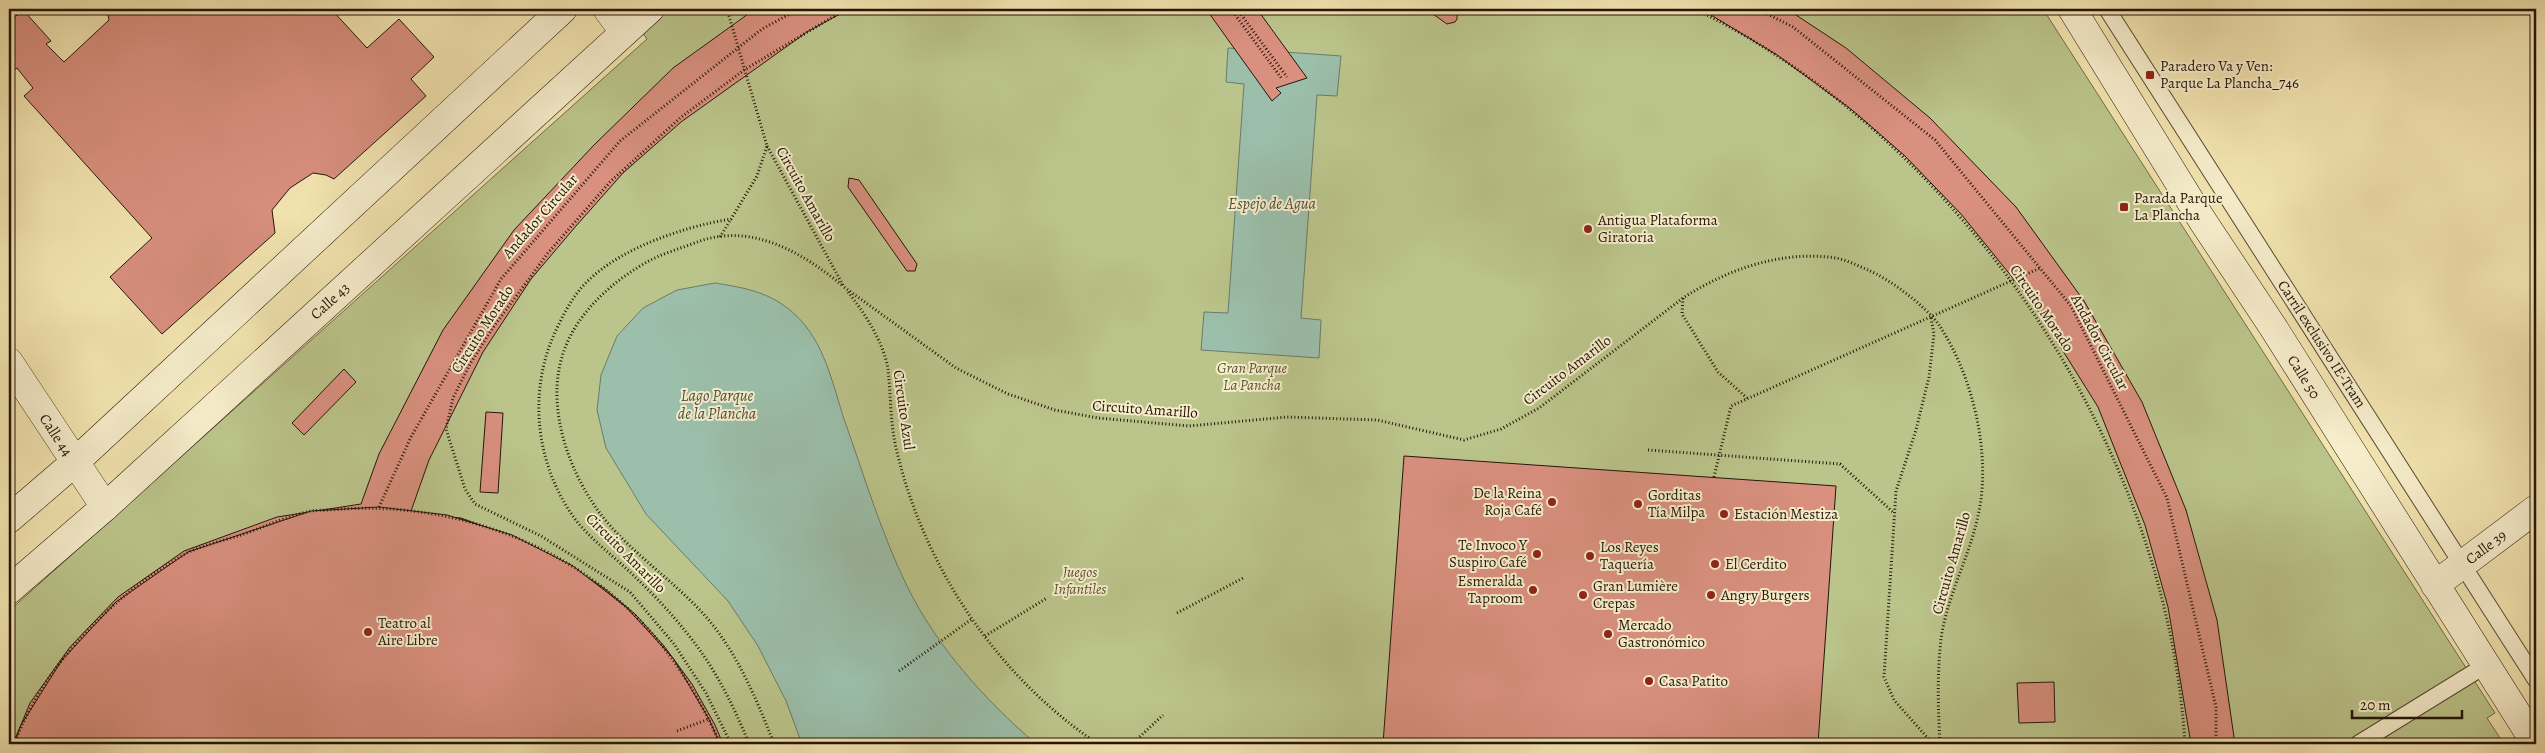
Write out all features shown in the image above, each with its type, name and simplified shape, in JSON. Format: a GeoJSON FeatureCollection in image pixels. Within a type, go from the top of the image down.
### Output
{"type":"FeatureCollection","features":[{"type":"Feature","properties":{"kind":"main road"},"geometry":{"type":"LineString","coordinates":[[9,519],[74,463],[563,9]]}},
{"type":"Feature","properties":{"kind":"main road"},"geometry":{"type":"LineString","coordinates":[[607,9],[624,32]]}},
{"type":"Feature","properties":{"kind":"main road","name":"Calle 43"},"geometry":{"type":"LineString","coordinates":[[9,590],[105,507],[650,9]]}},
{"type":"Feature","properties":{"kind":"main road","name":"Calle 50"},"geometry":{"type":"LineString","coordinates":[[2072,9],[2202,220],[2536,744]]}},
{"type":"Feature","properties":{"kind":"main road","name":"Calle 44"},"geometry":{"type":"LineString","coordinates":[[9,362],[74,463],[105,507]]}},
{"type":"Feature","properties":{"kind":"main road","name":"Calle 39"},"geometry":{"type":"LineString","coordinates":[[2435,585],[2536,509]]}},
{"type":"Feature","properties":{"kind":"lane","name":"Carril exclusivo IE-Tram"},"geometry":{"type":"LineString","coordinates":[[2108,9],[2536,680]]}},
{"type":"Feature","properties":{"kind":"lane"},"geometry":{"type":"LineString","coordinates":[[2358,744],[2486,665]]}},
{"type":"Feature","properties":{"kind":"path","name":"Circuito Amarillo"},"geometry":{"type":"LineString","coordinates":[[726,9],[767,146],[844,287],[956,368],[1008,394],[1056,410],[1098,418],[1189,426],[1287,417],[1377,420],[1464,440],[1500,429],[1539,408],[1683,298],[1707,282],[1737,269],[1799,255],[1838,258],[1877,274],[1908,295],[1938,324],[1963,372],[1980,432],[1983,470],[1978,516],[1954,586],[1942,637],[1937,693],[1940,744]]}},
{"type":"Feature","properties":{"kind":"path","name":"Andador Circular"},"geometry":{"type":"LineString","coordinates":[[379,507],[411,438],[501,279],[620,141],[762,29],[799,9]]}},
{"type":"Feature","properties":{"kind":"path","name":"Circuito Morado"},"geometry":{"type":"LineString","coordinates":[[731,744],[706,693],[685,660],[630,592],[541,536],[475,504],[464,489],[446,429],[454,398],[470,364],[548,253],[610,182],[680,118],[744,70],[846,9]]}},
{"type":"Feature","properties":{"kind":"path"},"geometry":{"type":"LineString","coordinates":[[1231,9],[1282,79]]}},
{"type":"Feature","properties":{"kind":"path"},"geometry":{"type":"LineString","coordinates":[[1237,9],[1286,77]]}},
{"type":"Feature","properties":{"kind":"path","name":"Circuito Morado"},"geometry":{"type":"LineString","coordinates":[[1694,9],[1779,58],[1844,106],[1906,160],[1962,218],[2012,281],[2057,350],[2088,405],[2128,495],[2154,572],[2172,652],[2185,744]]}},
{"type":"Feature","properties":{"kind":"path","name":"Andador Circular"},"geometry":{"type":"LineString","coordinates":[[1758,9],[1793,27],[1935,140],[2071,306],[2167,498],[2216,707],[2216,744]]}},
{"type":"Feature","properties":{"kind":"path","name":"Circuito Amarillo"},"geometry":{"type":"LineString","coordinates":[[749,744],[738,717],[712,667],[686,632],[634,576],[605,552],[575,518],[552,478],[540,437],[538,409],[540,378],[550,342],[573,297],[599,272],[639,246],[674,232],[731,219],[757,176],[767,146]]}},
{"type":"Feature","properties":{"kind":"path"},"geometry":{"type":"LineString","coordinates":[[720,237],[731,219]]}},
{"type":"Feature","properties":{"kind":"path","name":"Circuito Azul"},"geometry":{"type":"LineString","coordinates":[[774,744],[748,682],[723,638],[691,601],[600,513],[578,479],[561,427],[557,396],[564,348],[578,322],[595,302],[629,273],[649,260],[708,239],[744,235],[792,249],[821,268],[844,287],[865,312],[887,367],[896,451],[922,530],[958,598],[1011,668],[1048,706],[1098,744]]}},
{"type":"Feature","properties":{"kind":"path"},"geometry":{"type":"LineString","coordinates":[[1714,477],[1731,406],[2040,268]]}},
{"type":"Feature","properties":{"kind":"path"},"geometry":{"type":"LineString","coordinates":[[1683,298],[1682,314],[1718,372],[1748,398]]}},
{"type":"Feature","properties":{"kind":"path"},"geometry":{"type":"LineString","coordinates":[[1931,317],[1934,334],[1929,377],[1916,430],[1896,491],[1884,677],[1894,700],[1933,744]]}},
{"type":"Feature","properties":{"kind":"path"},"geometry":{"type":"LineString","coordinates":[[1648,450],[1840,464],[1894,513]]}},
{"type":"Feature","properties":{"kind":"path"},"geometry":{"type":"LineString","coordinates":[[14,744],[22,725],[62,660],[116,602],[188,552],[311,512],[379,507],[447,515],[512,535],[573,566],[626,607],[673,658],[709,719],[720,744]]}},
{"type":"Feature","properties":{"kind":"path"},"geometry":{"type":"LineString","coordinates":[[1177,613],[1245,577]]}},
{"type":"Feature","properties":{"kind":"path"},"geometry":{"type":"LineString","coordinates":[[985,636],[1047,598]]}},
{"type":"Feature","properties":{"kind":"path"},"geometry":{"type":"LineString","coordinates":[[899,671],[972,618]]}},
{"type":"Feature","properties":{"kind":"path"},"geometry":{"type":"LineString","coordinates":[[1132,744],[1163,715]]}},
{"type":"Feature","properties":{"kind":"path"},"geometry":{"type":"LineString","coordinates":[[677,731],[709,719]]}},
{"type":"Feature","properties":{"kind":"green space","name":"Gran Parque La Pancha"},"geometry":{"type":"Polygon","coordinates":[[[627,9],[2043,9],[2495,713],[2487,718],[2504,744],[9,744],[9,611],[647,39],[627,9]]]}},
{"type":"Feature","properties":{"kind":"water","name":"Espejo de Agua"},"geometry":{"type":"Polygon","coordinates":[[[1228,48],[1341,56],[1337,96],[1317,95],[1301,318],[1321,320],[1319,358],[1201,350],[1204,312],[1228,313],[1244,84],[1226,82],[1228,48]]]}},
{"type":"Feature","properties":{"kind":"water","name":"Lago Parque de la Plancha"},"geometry":{"type":"Polygon","coordinates":[[[715,283],[743,288],[770,297],[799,318],[809,330],[830,373],[873,504],[889,545],[919,608],[948,651],[981,691],[1036,744],[802,744],[786,701],[758,646],[728,601],[646,514],[606,448],[597,410],[601,375],[617,336],[643,308],[677,290],[715,283]]]}},
{"type":"Feature","properties":{"kind":"building"},"geometry":{"type":"Polygon","coordinates":[[[107,9],[331,9],[367,48],[399,19],[434,57],[411,79],[426,96],[334,179],[326,175],[313,173],[290,188],[272,210],[275,233],[162,334],[110,277],[152,238],[24,96],[33,88],[17,68],[9,73],[9,20],[24,11],[51,41],[46,44],[64,62],[109,20],[107,9]]]}},
{"type":"Feature","properties":{"kind":"building"},"geometry":{"type":"Polygon","coordinates":[[[755,9],[849,9],[807,32],[681,122],[623,173],[576,226],[531,279],[483,352],[429,460],[410,514],[461,518],[517,539],[571,566],[605,589],[635,614],[664,646],[692,684],[715,725],[723,744],[685,744],[636,670],[603,636],[561,604],[526,582],[487,565],[430,549],[335,543],[243,568],[198,589],[147,625],[92,682],[53,744],[13,744],[30,703],[70,647],[118,597],[184,551],[277,517],[361,504],[379,454],[443,330],[514,230],[594,145],[673,68],[755,9]]]}},
{"type":"Feature","properties":{"kind":"building"},"geometry":{"type":"Polygon","coordinates":[[[1206,9],[1257,9],[1307,78],[1276,88],[1281,93],[1272,101],[1206,9]]]}},
{"type":"Feature","properties":{"kind":"building"},"geometry":{"type":"Polygon","coordinates":[[[1426,9],[1457,9],[1457,19],[1455,22],[1447,24],[1426,9]]]}},
{"type":"Feature","properties":{"kind":"building"},"geometry":{"type":"Polygon","coordinates":[[[1701,9],[1787,9],[1846,48],[1930,118],[2016,207],[2084,301],[2142,402],[2186,510],[2217,620],[2235,744],[2191,744],[2168,607],[2145,525],[2098,407],[2033,303],[1961,214],[1905,156],[1852,110],[1777,55],[1701,9]]]}},
{"type":"Feature","properties":{"kind":"building"},"geometry":{"type":"Polygon","coordinates":[[[849,178],[859,180],[917,264],[915,271],[907,271],[848,187],[849,178]]]}},
{"type":"Feature","properties":{"kind":"building"},"geometry":{"type":"Polygon","coordinates":[[[344,369],[356,382],[304,435],[292,423],[344,369]]]}},
{"type":"Feature","properties":{"kind":"building"},"geometry":{"type":"Polygon","coordinates":[[[486,412],[503,413],[498,493],[480,492],[486,412]]]}},
{"type":"Feature","properties":{"kind":"building","name":"Mercado Gastronómico"},"geometry":{"type":"Polygon","coordinates":[[[1404,456],[1836,486],[1818,744],[1383,744],[1404,456]]]}},
{"type":"Feature","properties":{"kind":"building","name":"Teatro al Aire Libre"},"geometry":{"type":"Polygon","coordinates":[[[379,507],[447,515],[512,535],[573,566],[626,607],[673,658],[709,719],[720,744],[14,744],[21,725],[62,660],[116,602],[188,552],[311,511],[379,507]]]}},
{"type":"Feature","properties":{"kind":"building"},"geometry":{"type":"Polygon","coordinates":[[[2054,682],[2055,722],[2019,723],[2017,683],[2054,682]]]}},
{"type":"Feature","properties":{"kind":"place","name":"Paradero Va y Ven: Parque La Plancha_746"},"geometry":{"type":"Point","coordinates":[2150,75]}},
{"type":"Feature","properties":{"kind":"place","name":"Parada Parque La Plancha"},"geometry":{"type":"Point","coordinates":[2124,207]}},
{"type":"Feature","properties":{"kind":"place","name":"Antigua Plataforma Giratoria"},"geometry":{"type":"Point","coordinates":[1588,229]}},
{"type":"Feature","properties":{"kind":"place","name":"De la Reina Roja Café"},"geometry":{"type":"Point","coordinates":[1552,502]}},
{"type":"Feature","properties":{"kind":"place","name":"Gorditas Tía Milpa"},"geometry":{"type":"Point","coordinates":[1638,504]}},
{"type":"Feature","properties":{"kind":"place","name":"Estación Mestiza"},"geometry":{"type":"Point","coordinates":[1724,514]}},
{"type":"Feature","properties":{"kind":"place","name":"Te Invoco Y Suspiro Café"},"geometry":{"type":"Point","coordinates":[1537,554]}},
{"type":"Feature","properties":{"kind":"place","name":"Los Reyes Taquería"},"geometry":{"type":"Point","coordinates":[1590,556]}},
{"type":"Feature","properties":{"kind":"place","name":"El Cerdito"},"geometry":{"type":"Point","coordinates":[1715,564]}},
{"type":"Feature","properties":{"kind":"place","name":"Esmeralda Taproom"},"geometry":{"type":"Point","coordinates":[1533,590]}},
{"type":"Feature","properties":{"kind":"place","name":"Gran Lumière Crepas"},"geometry":{"type":"Point","coordinates":[1583,595]}},
{"type":"Feature","properties":{"kind":"place","name":"Angry Burgers"},"geometry":{"type":"Point","coordinates":[1711,595]}},
{"type":"Feature","properties":{"kind":"place","name":"Teatro al Aire Libre"},"geometry":{"type":"Point","coordinates":[368,632]}},
{"type":"Feature","properties":{"kind":"place","name":"Mercado Gastronómico"},"geometry":{"type":"Point","coordinates":[1608,634]}},
{"type":"Feature","properties":{"kind":"place","name":"Casa Patito"},"geometry":{"type":"Point","coordinates":[1649,681]}},
{"type":"Feature","properties":{"kind":"park label","name":"Juegos Infantiles"},"geometry":{"type":"Point","coordinates":[1080,580]}}]}
